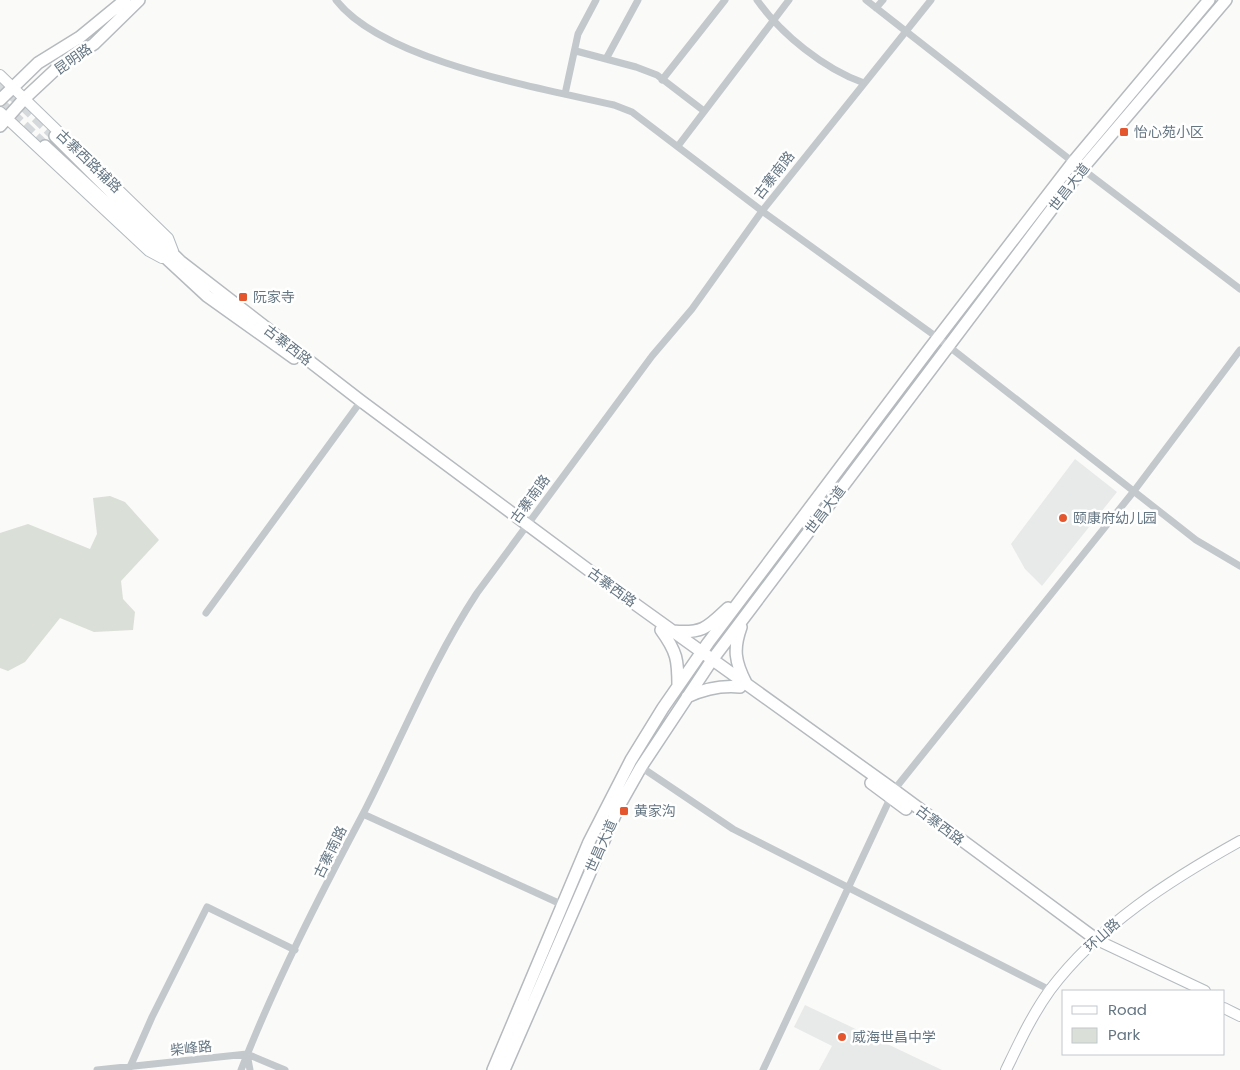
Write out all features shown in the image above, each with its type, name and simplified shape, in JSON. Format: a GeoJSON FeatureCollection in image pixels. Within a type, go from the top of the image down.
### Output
{"type":"FeatureCollection","features":[{"type":"Feature","properties":{"kind":"main road","name":"昆明路"},"geometry":{"type":"LineString","coordinates":[[0,100],[38,63],[80,36],[125,0]]}},
{"type":"Feature","properties":{"kind":"main road","name":"昆明路"},"geometry":{"type":"LineString","coordinates":[[2,119],[55,70],[94,44],[139,0]]}},
{"type":"Feature","properties":{"kind":"main road","name":"世昌大道"},"geometry":{"type":"LineString","coordinates":[[493,1070],[609,800],[631,760],[678,687],[938,338],[1209,0]]}},
{"type":"Feature","properties":{"kind":"main road","name":"世昌大道"},"geometry":{"type":"LineString","coordinates":[[504,1070],[599,848],[641,767],[685,698],[710,662],[948,346],[1077,166],[1226,0]]}},
{"type":"Feature","properties":{"kind":"main road","name":"古寨西路辅路"},"geometry":{"type":"LineString","coordinates":[[0,75],[168,238],[169,255]]}},
{"type":"Feature","properties":{"kind":"main road"},"geometry":{"type":"LineString","coordinates":[[2,119],[149,251],[169,255]]}},
{"type":"Feature","properties":{"kind":"main road","name":"古寨西路"},"geometry":{"type":"LineString","coordinates":[[54,136],[169,255]]}},
{"type":"Feature","properties":{"kind":"main road","name":"古寨西路"},"geometry":{"type":"LineString","coordinates":[[45,146],[169,255],[201,277],[360,403],[700,655],[1095,942],[1188,990]]}},
{"type":"Feature","properties":{"kind":"main road"},"geometry":{"type":"LineString","coordinates":[[678,687],[677,657],[667,630],[688,633],[706,629],[733,603],[746,594]]}},
{"type":"Feature","properties":{"kind":"main road"},"geometry":{"type":"LineString","coordinates":[[685,698],[725,685],[743,686],[735,656],[736,642],[746,614]]}},
{"type":"Feature","properties":{"kind":"main road","name":"环山路"},"geometry":{"type":"LineString","coordinates":[[1006,1070],[1033,1016],[1050,990],[1112,925],[1181,874],[1240,841]]}},
{"type":"Feature","properties":{"kind":"main road","name":"古寨西路"},"geometry":{"type":"LineString","coordinates":[[1095,942],[1203,990]]}},
{"type":"Feature","properties":{"kind":"main road"},"geometry":{"type":"LineString","coordinates":[[1225,1000],[1240,1008]]}},
{"type":"Feature","properties":{"kind":"main road"},"geometry":{"type":"LineString","coordinates":[[1225,1008],[1240,1016]]}},
{"type":"Feature","properties":{"kind":"street"},"geometry":{"type":"LineString","coordinates":[[336,0],[347,14],[389,39],[432,58],[565,94],[614,105],[632,112],[762,211],[938,338],[1196,540],[1240,566]]}},
{"type":"Feature","properties":{"kind":"street"},"geometry":{"type":"LineString","coordinates":[[565,94],[576,51],[578,34],[596,0]]}},
{"type":"Feature","properties":{"kind":"street"},"geometry":{"type":"LineString","coordinates":[[606,59],[638,0]]}},
{"type":"Feature","properties":{"kind":"street"},"geometry":{"type":"LineString","coordinates":[[662,80],[725,0]]}},
{"type":"Feature","properties":{"kind":"street"},"geometry":{"type":"LineString","coordinates":[[757,0],[772,22],[829,67],[846,77],[864,83]]}},
{"type":"Feature","properties":{"kind":"street"},"geometry":{"type":"LineString","coordinates":[[678,146],[790,0]]}},
{"type":"Feature","properties":{"kind":"street"},"geometry":{"type":"LineString","coordinates":[[866,0],[1077,166],[1240,289]]}},
{"type":"Feature","properties":{"kind":"street"},"geometry":{"type":"LineString","coordinates":[[876,8],[883,0]]}},
{"type":"Feature","properties":{"kind":"street","name":"古寨南路"},"geometry":{"type":"LineString","coordinates":[[241,1070],[295,950],[455,627],[526,526],[652,356],[692,309],[762,211],[931,0]]}},
{"type":"Feature","properties":{"kind":"street"},"geometry":{"type":"LineString","coordinates":[[576,51],[636,67],[662,80],[704,111]]}},
{"type":"Feature","properties":{"kind":"street"},"geometry":{"type":"LineString","coordinates":[[763,1070],[893,794],[1134,491],[1240,350]]}},
{"type":"Feature","properties":{"kind":"street"},"geometry":{"type":"LineString","coordinates":[[206,613],[360,403]]}},
{"type":"Feature","properties":{"kind":"street"},"geometry":{"type":"LineString","coordinates":[[641,767],[733,829],[1050,990]]}},
{"type":"Feature","properties":{"kind":"street"},"geometry":{"type":"LineString","coordinates":[[363,814],[563,905]]}},
{"type":"Feature","properties":{"kind":"street"},"geometry":{"type":"LineString","coordinates":[[130,1067],[152,1017],[207,907],[295,950]]}},
{"type":"Feature","properties":{"kind":"street"},"geometry":{"type":"LineString","coordinates":[[247,1054],[250,1070]]}},
{"type":"Feature","properties":{"kind":"street","name":"柴峰路"},"geometry":{"type":"LineString","coordinates":[[97,1070],[247,1054],[285,1070]]}},
{"type":"Feature","properties":{"kind":"shaded area","name":"颐康府幼儿园"},"geometry":{"type":"Polygon","coordinates":[[[1075,459],[1117,492],[1042,586],[1025,569],[1011,544],[1075,459]]]}},
{"type":"Feature","properties":{"kind":"shaded area","name":"威海世昌中学"},"geometry":{"type":"Polygon","coordinates":[[[805,1005],[942,1070],[819,1070],[832,1046],[794,1027],[805,1005]]]}},
{"type":"Feature","properties":{"kind":"green space"},"geometry":{"type":"Polygon","coordinates":[[[110,496],[125,502],[159,540],[121,581],[123,599],[135,612],[133,630],[94,632],[60,618],[25,662],[8,671],[0,668],[0,533],[28,524],[90,549],[97,534],[93,498],[110,496]]]}},
{"type":"Feature","properties":{"kind":"tunnel"},"geometry":{"type":"LineString","coordinates":[[0,83],[55,136]]}},
{"type":"Feature","properties":{"kind":"tunnel"},"geometry":{"type":"LineString","coordinates":[[0,103],[45,146]]}},
{"type":"Feature","properties":{"kind":"place","name":"怡心苑小区"},"geometry":{"type":"Point","coordinates":[1124,132]}},
{"type":"Feature","properties":{"kind":"place","name":"阮家寺"},"geometry":{"type":"Point","coordinates":[243,297]}},
{"type":"Feature","properties":{"kind":"place","name":"颐康府幼儿园"},"geometry":{"type":"Point","coordinates":[1063,518]}},
{"type":"Feature","properties":{"kind":"place","name":"黄家沟"},"geometry":{"type":"Point","coordinates":[624,811]}},
{"type":"Feature","properties":{"kind":"place","name":"威海世昌中学"},"geometry":{"type":"Point","coordinates":[842,1037]}}]}
